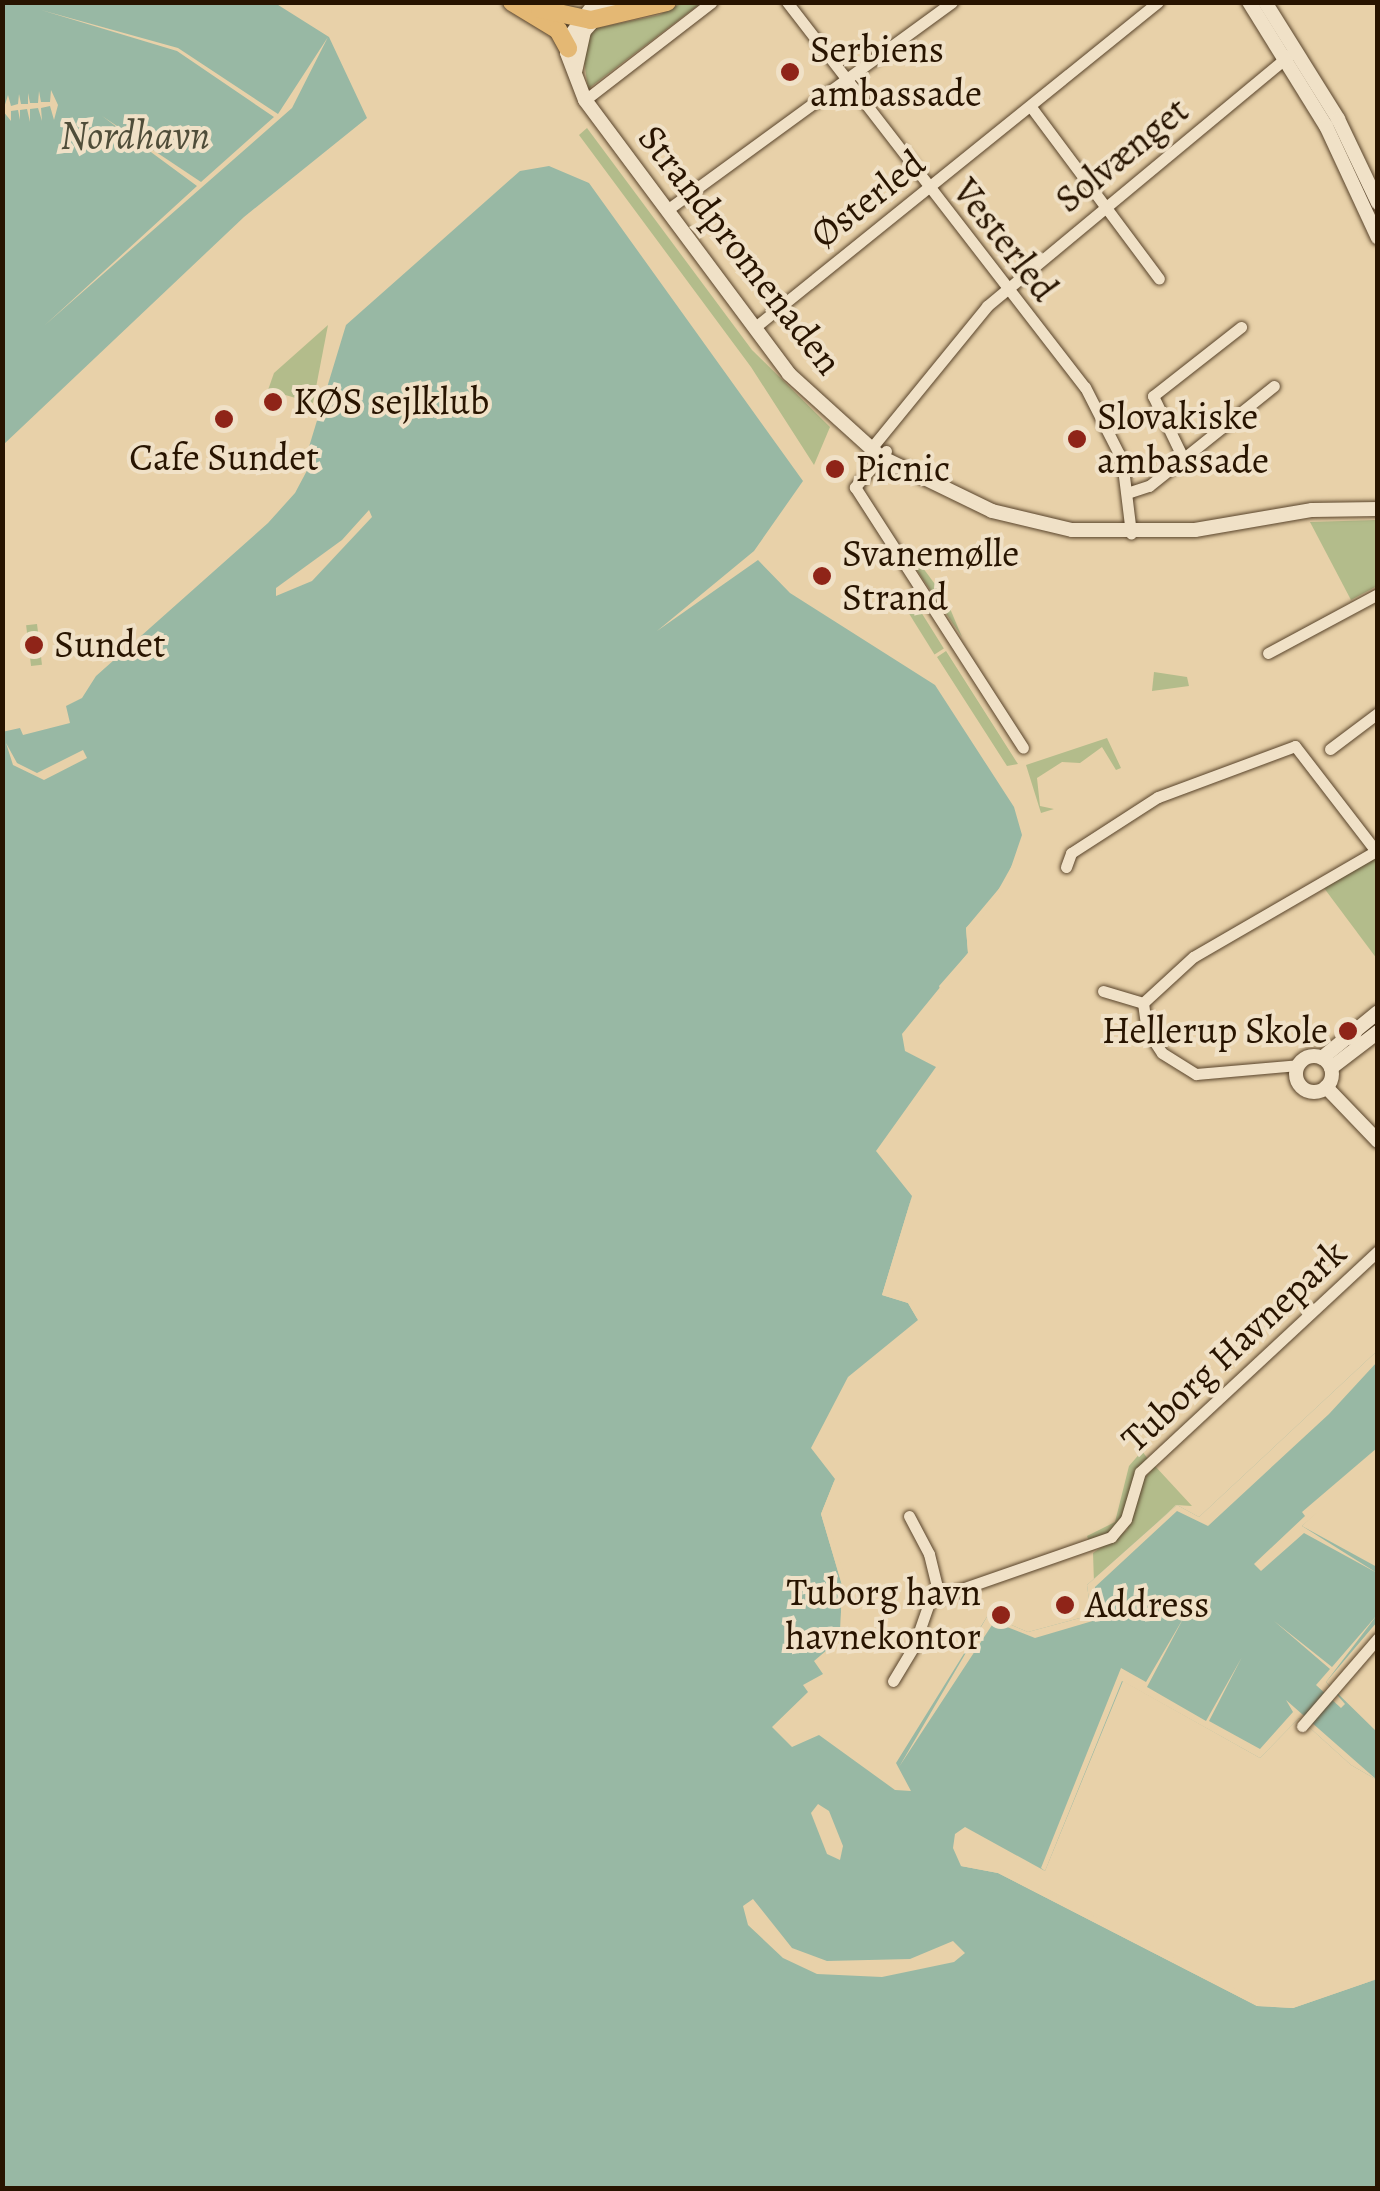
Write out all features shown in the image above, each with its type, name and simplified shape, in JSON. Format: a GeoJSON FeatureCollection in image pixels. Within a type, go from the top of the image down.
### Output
{"type":"FeatureCollection","features":[{"type":"Feature","properties":{"kind":"main road"},"geometry":{"type":"LineString","coordinates":[[512,2],[558,30],[568,48]]}},
{"type":"Feature","properties":{"kind":"main road"},"geometry":{"type":"LineString","coordinates":[[520,2],[592,10],[666,2]]}},
{"type":"Feature","properties":{"kind":"street"},"geometry":{"type":"LineString","coordinates":[[585,100],[712,2]]}},
{"type":"Feature","properties":{"kind":"street","name":"Vesterled"},"geometry":{"type":"LineString","coordinates":[[787,2],[928,191],[1098,407],[1130,492],[1131,533]]}},
{"type":"Feature","properties":{"kind":"street"},"geometry":{"type":"LineString","coordinates":[[668,210],[849,84],[952,2]]}},
{"type":"Feature","properties":{"kind":"street","name":"Østerled"},"geometry":{"type":"LineString","coordinates":[[754,328],[1158,2]]}},
{"type":"Feature","properties":{"kind":"street"},"geometry":{"type":"LineString","coordinates":[[1250,2],[1338,119],[1378,203]]}},
{"type":"Feature","properties":{"kind":"street"},"geometry":{"type":"LineString","coordinates":[[1265,2],[1378,238]]}},
{"type":"Feature","properties":{"kind":"street"},"geometry":{"type":"LineString","coordinates":[[568,48],[592,10]]}},
{"type":"Feature","properties":{"kind":"street"},"geometry":{"type":"LineString","coordinates":[[575,78],[592,10]]}},
{"type":"Feature","properties":{"kind":"street","name":"Strandpromenaden"},"geometry":{"type":"LineString","coordinates":[[568,48],[585,100],[754,328],[814,400],[880,452],[954,494],[1031,522],[1131,533],[1196,530],[1339,507],[1378,508]]}},
{"type":"Feature","properties":{"kind":"street","name":"Solvænget"},"geometry":{"type":"LineString","coordinates":[[880,452],[1005,289],[1290,55]]}},
{"type":"Feature","properties":{"kind":"street"},"geometry":{"type":"LineString","coordinates":[[1030,107],[1159,279]]}},
{"type":"Feature","properties":{"kind":"street"},"geometry":{"type":"LineString","coordinates":[[1183,458],[1153,396],[1241,326]]}},
{"type":"Feature","properties":{"kind":"street"},"geometry":{"type":"LineString","coordinates":[[1130,492],[1149,486],[1274,386]]}},
{"type":"Feature","properties":{"kind":"street"},"geometry":{"type":"LineString","coordinates":[[880,452],[856,487],[1023,748]]}},
{"type":"Feature","properties":{"kind":"street"},"geometry":{"type":"LineString","coordinates":[[1268,653],[1378,594]]}},
{"type":"Feature","properties":{"kind":"street"},"geometry":{"type":"LineString","coordinates":[[1330,749],[1378,713]]}},
{"type":"Feature","properties":{"kind":"street"},"geometry":{"type":"LineString","coordinates":[[1066,866],[1071,853],[1135,810],[1295,746],[1376,850],[1193,957],[1143,1003]]}},
{"type":"Feature","properties":{"kind":"street"},"geometry":{"type":"LineString","coordinates":[[1102,991],[1143,1003]]}},
{"type":"Feature","properties":{"kind":"street"},"geometry":{"type":"LineString","coordinates":[[1143,1003],[1152,1039],[1188,1071],[1218,1077],[1279,1062],[1326,1063],[1378,1032]]}},
{"type":"Feature","properties":{"kind":"street"},"geometry":{"type":"LineString","coordinates":[[1378,1012],[1326,1063],[1326,1087],[1378,1141]]}},
{"type":"Feature","properties":{"kind":"street"},"geometry":{"type":"LineString","coordinates":[[1298,1065],[1304,1089],[1326,1087]]}},
{"type":"Feature","properties":{"kind":"street","name":"Tuborg Havnepark"},"geometry":{"type":"LineString","coordinates":[[939,1595],[1111,1537],[1126,1519],[1140,1472],[1378,1251]]}},
{"type":"Feature","properties":{"kind":"street"},"geometry":{"type":"LineString","coordinates":[[892,1681],[914,1646],[922,1610],[939,1595],[929,1554],[908,1516]]}},
{"type":"Feature","properties":{"kind":"street"},"geometry":{"type":"LineString","coordinates":[[1302,1726],[1378,1638]]}},
{"type":"Feature","properties":{"kind":"shaded area"},"geometry":{"type":"Polygon","coordinates":[[[682,3],[701,3],[588,89],[583,53],[593,29],[659,15],[682,3]]]}},
{"type":"Feature","properties":{"kind":"shaded area"},"geometry":{"type":"Polygon","coordinates":[[[587,128],[752,350],[830,427],[814,465],[751,367],[579,135],[587,128]]]}},
{"type":"Feature","properties":{"kind":"shaded area"},"geometry":{"type":"Polygon","coordinates":[[[328,325],[313,403],[268,390],[274,373],[328,325]]]}},
{"type":"Feature","properties":{"kind":"shaded area"},"geometry":{"type":"Polygon","coordinates":[[[1377,520],[1377,586],[1351,600],[1310,522],[1377,520]]]}},
{"type":"Feature","properties":{"kind":"shaded area"},"geometry":{"type":"Polygon","coordinates":[[[920,564],[946,599],[962,637],[916,569],[920,564]]]}},
{"type":"Feature","properties":{"kind":"shaded area"},"geometry":{"type":"Polygon","coordinates":[[[911,596],[944,649],[935,654],[902,602],[911,596]]]}},
{"type":"Feature","properties":{"kind":"shaded area","name":"Sundet"},"geometry":{"type":"Polygon","coordinates":[[[37,624],[42,665],[31,666],[26,625],[37,624]]]}},
{"type":"Feature","properties":{"kind":"shaded area"},"geometry":{"type":"Polygon","coordinates":[[[946,651],[1018,764],[1007,766],[937,657],[946,651]]]}},
{"type":"Feature","properties":{"kind":"shaded area"},"geometry":{"type":"Polygon","coordinates":[[[1154,672],[1187,677],[1189,686],[1152,691],[1154,672]]]}},
{"type":"Feature","properties":{"kind":"shaded area"},"geometry":{"type":"Polygon","coordinates":[[[1107,738],[1121,768],[1116,770],[1102,747],[1080,763],[1062,762],[1037,778],[1040,806],[1054,809],[1041,813],[1026,765],[1107,738]]]}},
{"type":"Feature","properties":{"kind":"shaded area"},"geometry":{"type":"Polygon","coordinates":[[[1377,856],[1377,959],[1324,888],[1377,856]]]}},
{"type":"Feature","properties":{"kind":"shaded area"},"geometry":{"type":"Polygon","coordinates":[[[1142,1451],[1148,1459],[1118,1526],[1090,1544],[1087,1536],[1115,1522],[1129,1466],[1142,1451]]]}},
{"type":"Feature","properties":{"kind":"shaded area"},"geometry":{"type":"Polygon","coordinates":[[[1155,1466],[1192,1506],[1176,1505],[1094,1583],[1093,1553],[1127,1530],[1143,1480],[1155,1466]]]}},
{"type":"Feature","properties":{"kind":"water","name":"Nordhavn"},"geometry":{"type":"Polygon","coordinates":[[[3,3],[275,3],[329,37],[367,118],[244,217],[3,445],[3,3]]]}},
{"type":"Feature","properties":{"kind":"water"},"geometry":{"type":"Polygon","coordinates":[[[549,166],[589,183],[803,481],[754,551],[657,631],[758,560],[790,593],[935,685],[1014,807],[1022,835],[1007,879],[966,928],[968,953],[902,1034],[905,1051],[936,1067],[876,1151],[912,1196],[882,1295],[908,1303],[918,1320],[848,1377],[811,1448],[835,1479],[821,1514],[842,1585],[840,1639],[814,1661],[823,1674],[803,1685],[808,1692],[772,1727],[792,1747],[819,1735],[895,1790],[911,1791],[896,1763],[988,1615],[1028,1632],[1091,1615],[1087,1585],[1177,1505],[1199,1517],[1377,1351],[1377,1455],[1302,1526],[1377,1567],[1377,1622],[1326,1682],[1377,1732],[1377,1780],[1351,1765],[1299,1718],[1260,1758],[1123,1681],[1045,1871],[965,1827],[955,1834],[953,1848],[961,1866],[998,1873],[1257,2006],[1293,2008],[1377,1979],[1377,2188],[3,2188],[2,732],[20,728],[23,735],[70,723],[66,706],[82,698],[96,676],[268,523],[295,493],[311,463],[305,460],[346,325],[520,171],[549,166]]]}},
{"type":"Feature","properties":{"kind":"pier"},"geometry":{"type":"Polygon","coordinates":[[[41,10],[178,48],[278,114],[328,37],[292,108],[45,325],[197,186],[102,116],[201,182],[274,117],[177,51],[41,10]]]}},
{"type":"Feature","properties":{"kind":"pier"},"geometry":{"type":"Polygon","coordinates":[[[51,90],[58,105],[54,120],[50,106],[41,108],[42,121],[38,108],[30,109],[30,122],[27,109],[20,110],[20,120],[18,110],[11,111],[11,121],[3,111],[8,95],[11,106],[18,104],[19,94],[21,104],[28,104],[28,93],[30,103],[38,103],[39,91],[41,102],[50,102],[51,90]]]}},
{"type":"Feature","properties":{"kind":"pier"},"geometry":{"type":"Polygon","coordinates":[[[369,510],[372,517],[312,581],[276,596],[276,588],[342,540],[369,510]]]}},
{"type":"Feature","properties":{"kind":"pier"},"geometry":{"type":"Polygon","coordinates":[[[6,743],[17,763],[37,773],[83,750],[87,758],[44,780],[13,765],[6,743]]]}},
{"type":"Feature","properties":{"kind":"pier"},"geometry":{"type":"Polygon","coordinates":[[[1021,849],[1011,881],[972,929],[972,955],[942,994],[939,986],[968,953],[966,928],[991,903],[1021,849]]]}},
{"type":"Feature","properties":{"kind":"pier"},"geometry":{"type":"Polygon","coordinates":[[[912,1196],[887,1293],[912,1299],[918,1320],[908,1303],[882,1295],[912,1196]]]}},
{"type":"Feature","properties":{"kind":"pier"},"geometry":{"type":"Polygon","coordinates":[[[1377,1351],[1377,1362],[1329,1414],[1208,1526],[1177,1511],[1095,1587],[1096,1620],[1035,1638],[994,1622],[899,1767],[988,1615],[1028,1632],[1091,1615],[1087,1585],[1177,1505],[1199,1517],[1377,1351]]]}},
{"type":"Feature","properties":{"kind":"pier"},"geometry":{"type":"Polygon","coordinates":[[[1377,1448],[1374,1463],[1302,1526],[1377,1573],[1304,1533],[1261,1571],[1254,1564],[1305,1516],[1302,1512],[1377,1448]]]}},
{"type":"Feature","properties":{"kind":"pier"},"geometry":{"type":"Polygon","coordinates":[[[835,1479],[826,1514],[847,1585],[840,1639],[842,1585],[821,1514],[835,1479]]]}},
{"type":"Feature","properties":{"kind":"pier"},"geometry":{"type":"Polygon","coordinates":[[[1377,1615],[1326,1682],[1345,1704],[1341,1708],[1316,1685],[1330,1669],[1274,1621],[1332,1667],[1377,1615]]]}},
{"type":"Feature","properties":{"kind":"pier"},"geometry":{"type":"Polygon","coordinates":[[[1184,1617],[1147,1687],[1206,1721],[1242,1657],[1209,1721],[1260,1749],[1293,1712],[1286,1700],[1377,1780],[1351,1765],[1299,1718],[1260,1758],[1122,1681],[1045,1871],[1041,1868],[1121,1668],[1146,1682],[1184,1617]]]}},
{"type":"Feature","properties":{"kind":"pier"},"geometry":{"type":"Polygon","coordinates":[[[818,1804],[829,1811],[843,1846],[840,1860],[827,1854],[811,1813],[818,1804]]]}},
{"type":"Feature","properties":{"kind":"pier"},"geometry":{"type":"Polygon","coordinates":[[[967,1862],[1000,1868],[1259,2001],[1292,2003],[1377,1979],[1293,2008],[1257,2006],[998,1873],[961,1866],[967,1862]]]}},
{"type":"Feature","properties":{"kind":"pier"},"geometry":{"type":"Polygon","coordinates":[[[753,1899],[792,1948],[827,1961],[910,1959],[953,1941],[965,1953],[954,1962],[882,1977],[817,1974],[783,1958],[748,1925],[743,1906],[753,1899]]]}},
{"type":"Feature","properties":{"kind":"place","name":"Serbiens ambassade"},"geometry":{"type":"Point","coordinates":[790,72]}},
{"type":"Feature","properties":{"kind":"place","name":"KØS sejlklub"},"geometry":{"type":"Point","coordinates":[273,402]}},
{"type":"Feature","properties":{"kind":"place","name":"Cafe Sundet"},"geometry":{"type":"Point","coordinates":[224,419]}},
{"type":"Feature","properties":{"kind":"place","name":"Slovakiske ambassade"},"geometry":{"type":"Point","coordinates":[1077,439]}},
{"type":"Feature","properties":{"kind":"place","name":"Picnic"},"geometry":{"type":"Point","coordinates":[835,469]}},
{"type":"Feature","properties":{"kind":"place","name":"Svanemølle Strand"},"geometry":{"type":"Point","coordinates":[822,576]}},
{"type":"Feature","properties":{"kind":"place","name":"Sundet"},"geometry":{"type":"Point","coordinates":[34,645]}},
{"type":"Feature","properties":{"kind":"place","name":"Hellerup Skole"},"geometry":{"type":"Point","coordinates":[1348,1031]}},
{"type":"Feature","properties":{"kind":"place","name":"Address"},"geometry":{"type":"Point","coordinates":[1065,1605]}},
{"type":"Feature","properties":{"kind":"place","name":"Tuborg havn havnekontor"},"geometry":{"type":"Point","coordinates":[1001,1615]}}]}
